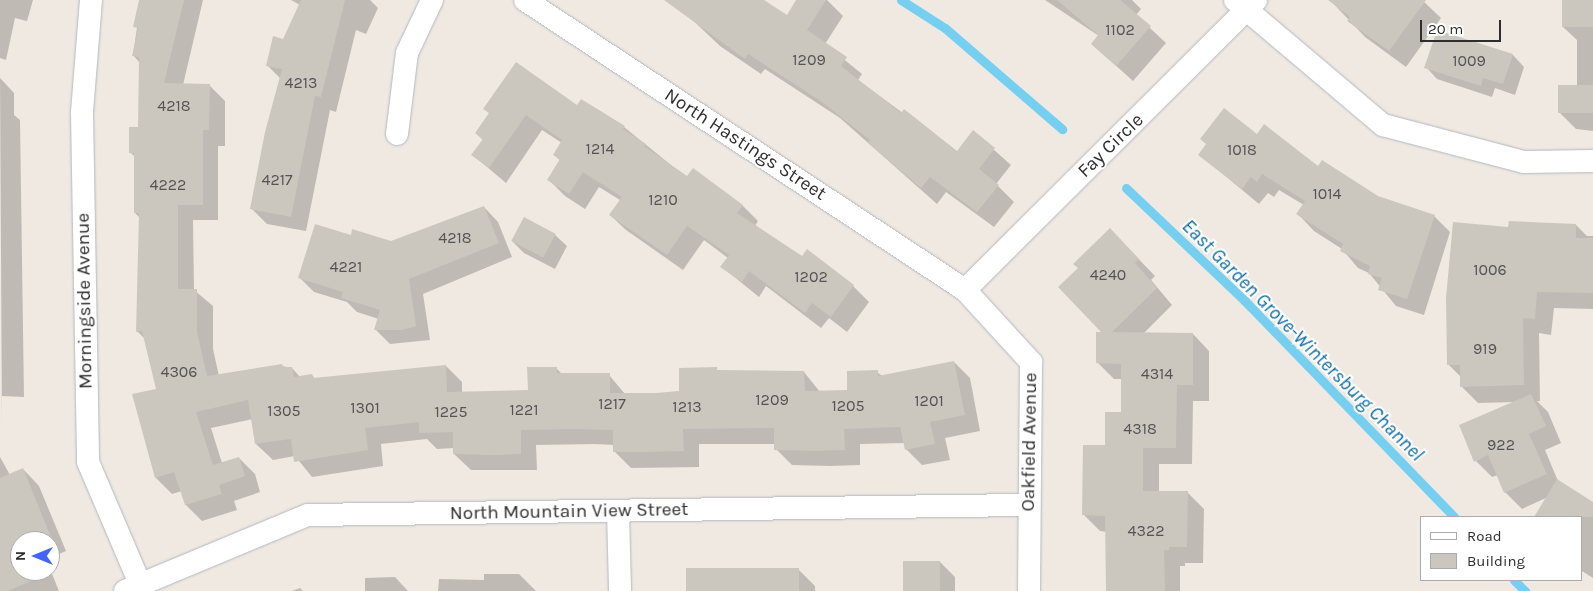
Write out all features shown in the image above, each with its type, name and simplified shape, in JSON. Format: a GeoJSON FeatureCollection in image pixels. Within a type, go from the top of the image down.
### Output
{"type":"FeatureCollection","features":[{"type":"Feature","properties":{"kind":"street","name":"Morningside Avenue"},"geometry":{"type":"LineString","coordinates":[[91,0],[82,113],[88,462],[136,589]]}},
{"type":"Feature","properties":{"kind":"street"},"geometry":{"type":"LineString","coordinates":[[397,134],[407,53],[432,0]]}},
{"type":"Feature","properties":{"kind":"street","name":"North Hastings Street"},"geometry":{"type":"LineString","coordinates":[[525,0],[965,290]]}},
{"type":"Feature","properties":{"kind":"street"},"geometry":{"type":"LineString","coordinates":[[1246,3],[1383,125],[1524,162],[1593,161]]}},
{"type":"Feature","properties":{"kind":"street","name":"Fay Circle"},"geometry":{"type":"LineString","coordinates":[[965,290],[1126,131],[1246,3]]}},
{"type":"Feature","properties":{"kind":"street","name":"Oakfield Avenue"},"geometry":{"type":"LineString","coordinates":[[965,290],[1032,362],[1028,505],[1029,591]]}},
{"type":"Feature","properties":{"kind":"street","name":"North Mountain View Street"},"geometry":{"type":"LineString","coordinates":[[136,589],[308,515],[1028,505]]}},
{"type":"Feature","properties":{"kind":"street"},"geometry":{"type":"LineString","coordinates":[[618,512],[620,591]]}},
{"type":"Feature","properties":{"kind":"building"},"geometry":{"type":"Polygon","coordinates":[[[139,0],[184,0],[164,83],[210,84],[209,130],[203,130],[203,205],[178,205],[178,289],[197,289],[197,332],[207,376],[282,364],[283,367],[292,367],[294,377],[312,374],[313,378],[446,365],[447,392],[491,391],[528,390],[527,367],[557,367],[557,373],[610,373],[610,393],[656,393],[679,391],[679,368],[717,367],[717,370],[804,371],[805,391],[847,390],[847,371],[878,370],[878,376],[954,361],[965,415],[930,422],[935,444],[905,450],[900,427],[844,429],[845,450],[814,451],[774,450],[774,428],[683,429],[684,451],[613,452],[613,430],[577,429],[521,430],[521,454],[453,454],[453,432],[419,433],[419,422],[365,428],[368,450],[294,462],[291,439],[255,444],[248,400],[196,412],[213,465],[239,457],[245,476],[219,485],[222,494],[185,505],[174,472],[155,478],[132,394],[156,389],[142,331],[136,332],[139,213],[134,213],[134,153],[129,153],[129,127],[138,127],[139,57],[132,56],[138,28],[133,27],[139,0]]]}},
{"type":"Feature","properties":{"kind":"building"},"geometry":{"type":"Polygon","coordinates":[[[301,0],[345,0],[321,97],[315,96],[291,217],[250,209],[265,132],[282,69],[266,66],[273,36],[283,39],[301,0]]]}},
{"type":"Feature","properties":{"kind":"building"},"geometry":{"type":"Polygon","coordinates":[[[664,0],[764,0],[787,15],[796,0],[826,0],[807,30],[847,57],[841,66],[901,113],[904,109],[957,151],[973,130],[995,148],[979,169],[999,185],[977,212],[930,177],[921,188],[868,143],[870,140],[822,102],[748,54],[745,59],[664,0]]]}},
{"type":"Feature","properties":{"kind":"building"},"geometry":{"type":"Polygon","coordinates":[[[1057,0],[1120,0],[1151,26],[1116,66],[1091,44],[1098,35],[1057,0]]]}},
{"type":"Feature","properties":{"kind":"building"},"geometry":{"type":"Polygon","coordinates":[[[1328,0],[1426,0],[1389,51],[1347,21],[1350,17],[1328,0]]]}},
{"type":"Feature","properties":{"kind":"building"},"geometry":{"type":"Polygon","coordinates":[[[1562,0],[1593,0],[1593,27],[1562,27],[1562,0]]]}},
{"type":"Feature","properties":{"kind":"building"},"geometry":{"type":"Polygon","coordinates":[[[1437,30],[1513,54],[1503,84],[1483,78],[1481,86],[1424,68],[1437,30]]]}},
{"type":"Feature","properties":{"kind":"building"},"geometry":{"type":"Polygon","coordinates":[[[516,62],[577,105],[581,99],[625,126],[623,129],[646,144],[644,146],[687,176],[693,168],[743,205],[737,213],[802,256],[807,249],[854,285],[831,317],[812,303],[805,313],[749,271],[742,282],[720,267],[729,255],[687,226],[667,255],[609,215],[622,197],[583,172],[569,194],[547,180],[560,159],[553,155],[562,140],[526,115],[489,168],[471,155],[483,139],[475,133],[489,113],[483,109],[516,62]]]}},
{"type":"Feature","properties":{"kind":"building"},"geometry":{"type":"Polygon","coordinates":[[[1558,85],[1593,85],[1593,113],[1558,113],[1558,85]]]}},
{"type":"Feature","properties":{"kind":"building"},"geometry":{"type":"Polygon","coordinates":[[[1224,108],[1257,134],[1264,124],[1318,166],[1322,160],[1378,196],[1435,215],[1407,299],[1378,290],[1382,278],[1368,274],[1370,266],[1340,251],[1343,244],[1296,214],[1305,201],[1262,174],[1257,182],[1251,177],[1242,189],[1198,155],[1206,144],[1200,139],[1224,108]]]}},
{"type":"Feature","properties":{"kind":"building"},"geometry":{"type":"Polygon","coordinates":[[[484,206],[499,243],[409,279],[416,326],[402,330],[374,330],[380,310],[341,298],[343,292],[298,278],[315,224],[351,235],[352,229],[391,241],[484,206]]]}},
{"type":"Feature","properties":{"kind":"building"},"geometry":{"type":"Polygon","coordinates":[[[524,217],[556,234],[543,258],[511,241],[524,217]]]}},
{"type":"Feature","properties":{"kind":"building"},"geometry":{"type":"Polygon","coordinates":[[[1509,221],[1576,224],[1576,238],[1593,238],[1593,293],[1537,292],[1535,319],[1523,318],[1524,385],[1460,387],[1460,365],[1447,365],[1446,298],[1453,222],[1508,227],[1509,221]]]}},
{"type":"Feature","properties":{"kind":"building"},"geometry":{"type":"Polygon","coordinates":[[[1110,228],[1139,259],[1135,263],[1157,288],[1112,332],[1193,333],[1193,385],[1177,385],[1176,448],[1143,448],[1143,491],[1188,491],[1187,547],[1169,547],[1169,550],[1164,550],[1165,591],[1106,591],[1105,516],[1082,515],[1083,445],[1105,445],[1105,412],[1121,412],[1121,364],[1096,363],[1096,332],[1101,332],[1058,287],[1078,268],[1073,264],[1110,228]]]}},
{"type":"Feature","properties":{"kind":"building"},"geometry":{"type":"Polygon","coordinates":[[[1531,394],[1546,426],[1529,434],[1547,474],[1504,493],[1488,455],[1474,462],[1459,425],[1531,394]]]}},
{"type":"Feature","properties":{"kind":"building"},"geometry":{"type":"Polygon","coordinates":[[[23,468],[48,531],[10,531],[10,581],[30,581],[8,591],[0,591],[0,478],[23,468]]]}},
{"type":"Feature","properties":{"kind":"building"},"geometry":{"type":"Polygon","coordinates":[[[1557,479],[1593,502],[1593,517],[1535,516],[1557,479]]]}},
{"type":"Feature","properties":{"kind":"building"},"geometry":{"type":"Polygon","coordinates":[[[903,561],[940,561],[940,591],[903,591],[903,561]]]}},
{"type":"Feature","properties":{"kind":"building"},"geometry":{"type":"Polygon","coordinates":[[[686,568],[799,568],[799,591],[686,591],[686,568]]]}},
{"type":"Feature","properties":{"kind":"waterway","name":"East Garden Grove-Wintersburg Channel"},"geometry":{"type":"LineString","coordinates":[[901,0],[945,28],[1062,129]]}},
{"type":"Feature","properties":{"kind":"waterway","name":"East Garden Grove-Wintersburg Channel"},"geometry":{"type":"LineString","coordinates":[[1126,188],[1244,300],[1453,516]]}},
{"type":"Feature","properties":{"kind":"waterway","name":"East Garden Grove-Wintersburg Channel"},"geometry":{"type":"LineString","coordinates":[[1515,581],[1525,591]]}}]}
